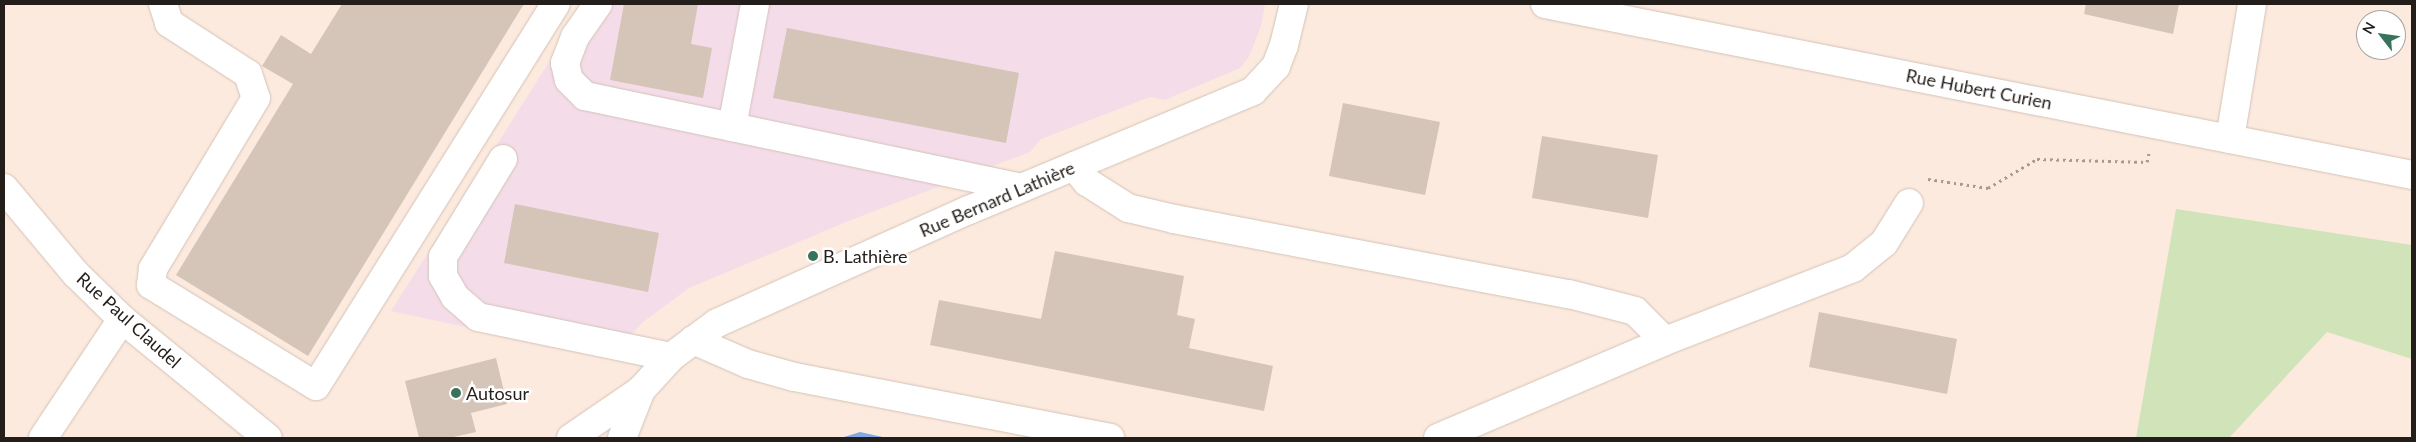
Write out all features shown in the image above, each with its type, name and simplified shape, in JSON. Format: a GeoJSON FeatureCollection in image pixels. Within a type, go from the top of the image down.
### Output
{"type":"FeatureCollection","features":[{"type":"Feature","properties":{"kind":"street"},"geometry":{"type":"LineString","coordinates":[[163,4],[169,23],[248,74],[256,98],[153,269],[151,285],[316,386],[556,4]]}},
{"type":"Feature","properties":{"kind":"street"},"geometry":{"type":"LineString","coordinates":[[598,4],[575,37],[565,63],[569,80],[585,96],[1020,188]]}},
{"type":"Feature","properties":{"kind":"street"},"geometry":{"type":"LineString","coordinates":[[732,128],[755,4]]}},
{"type":"Feature","properties":{"kind":"street","name":"Rue Bernard Lathière"},"geometry":{"type":"LineString","coordinates":[[569,438],[641,390],[672,357],[717,323],[1020,188],[1254,91],[1276,66],[1284,45],[1294,4]]}},
{"type":"Feature","properties":{"kind":"street","name":"Rue Hubert Curien"},"geometry":{"type":"LineString","coordinates":[[1545,4],[2412,175]]}},
{"type":"Feature","properties":{"kind":"street"},"geometry":{"type":"LineString","coordinates":[[2230,139],[2252,4]]}},
{"type":"Feature","properties":{"kind":"street"},"geometry":{"type":"LineString","coordinates":[[503,159],[443,257],[443,276],[455,297],[478,317],[672,357]]}},
{"type":"Feature","properties":{"kind":"street"},"geometry":{"type":"LineString","coordinates":[[1074,166],[1087,182],[1128,208],[1174,219],[1579,297],[1635,311],[1665,341]]}},
{"type":"Feature","properties":{"kind":"street","name":"Rue Paul Claudel"},"geometry":{"type":"LineString","coordinates":[[4,188],[76,274],[122,319],[266,438]]}},
{"type":"Feature","properties":{"kind":"street"},"geometry":{"type":"LineString","coordinates":[[1438,438],[1665,341],[1853,268],[1884,243],[1909,202]]}},
{"type":"Feature","properties":{"kind":"street"},"geometry":{"type":"LineString","coordinates":[[43,438],[122,319]]}},
{"type":"Feature","properties":{"kind":"street"},"geometry":{"type":"LineString","coordinates":[[693,340],[748,364],[794,377],[1110,438]]}},
{"type":"Feature","properties":{"kind":"street","name":"Rue Bernard Lathière"},"geometry":{"type":"LineString","coordinates":[[622,438],[641,390]]}},
{"type":"Feature","properties":{"kind":"street"},"geometry":{"type":"LineString","coordinates":[[569,438],[575,438]]}},
{"type":"Feature","properties":{"kind":"path"},"geometry":{"type":"LineString","coordinates":[[1922,178],[1988,188],[2037,158],[2147,162],[2156,124]]}},
{"type":"Feature","properties":{"kind":"shaded area"},"geometry":{"type":"Polygon","coordinates":[[[586,4],[1265,4],[1261,26],[1249,57],[1240,68],[1165,100],[1150,97],[1041,139],[1030,152],[851,220],[689,288],[643,322],[609,358],[391,311],[586,4]]]}},
{"type":"Feature","properties":{"kind":"green space"},"geometry":{"type":"Polygon","coordinates":[[[2176,209],[2412,245],[2412,359],[2327,332],[2229,438],[2136,438],[2176,209]]]}},
{"type":"Feature","properties":{"kind":"water"},"geometry":{"type":"Polygon","coordinates":[[[860,432],[887,438],[841,438],[860,432]]]}},
{"type":"Feature","properties":{"kind":"building"},"geometry":{"type":"Polygon","coordinates":[[[342,4],[524,4],[308,356],[176,275],[293,84],[262,66],[281,35],[311,54],[342,4]]]}},
{"type":"Feature","properties":{"kind":"building"},"geometry":{"type":"Polygon","coordinates":[[[624,4],[698,4],[691,44],[712,48],[703,98],[610,80],[624,4]]]}},
{"type":"Feature","properties":{"kind":"building"},"geometry":{"type":"Polygon","coordinates":[[[2086,4],[2179,4],[2173,34],[2084,14],[2086,4]]]}},
{"type":"Feature","properties":{"kind":"building"},"geometry":{"type":"Polygon","coordinates":[[[787,28],[1019,73],[1006,143],[773,98],[787,28]]]}},
{"type":"Feature","properties":{"kind":"building"},"geometry":{"type":"Polygon","coordinates":[[[1343,103],[1440,122],[1425,195],[1329,176],[1343,103]]]}},
{"type":"Feature","properties":{"kind":"building"},"geometry":{"type":"Polygon","coordinates":[[[1542,136],[1658,155],[1648,218],[1532,198],[1542,136]]]}},
{"type":"Feature","properties":{"kind":"building"},"geometry":{"type":"Polygon","coordinates":[[[515,204],[659,233],[648,292],[504,263],[515,204]]]}},
{"type":"Feature","properties":{"kind":"building"},"geometry":{"type":"Polygon","coordinates":[[[1055,251],[1184,276],[1177,315],[1195,319],[1189,348],[1273,366],[1264,411],[930,345],[939,300],[1041,319],[1055,251]]]}},
{"type":"Feature","properties":{"kind":"building"},"geometry":{"type":"Polygon","coordinates":[[[1819,312],[1957,339],[1947,394],[1809,367],[1819,312]]]}},
{"type":"Feature","properties":{"kind":"building","name":"Autosur"},"geometry":{"type":"Polygon","coordinates":[[[496,358],[507,404],[471,413],[476,432],[449,438],[419,438],[405,381],[496,358]]]}},
{"type":"Feature","properties":{"kind":"place","name":"B. Lathière"},"geometry":{"type":"Point","coordinates":[813,256]}},
{"type":"Feature","properties":{"kind":"place","name":"Autosur"},"geometry":{"type":"Point","coordinates":[456,393]}}]}
